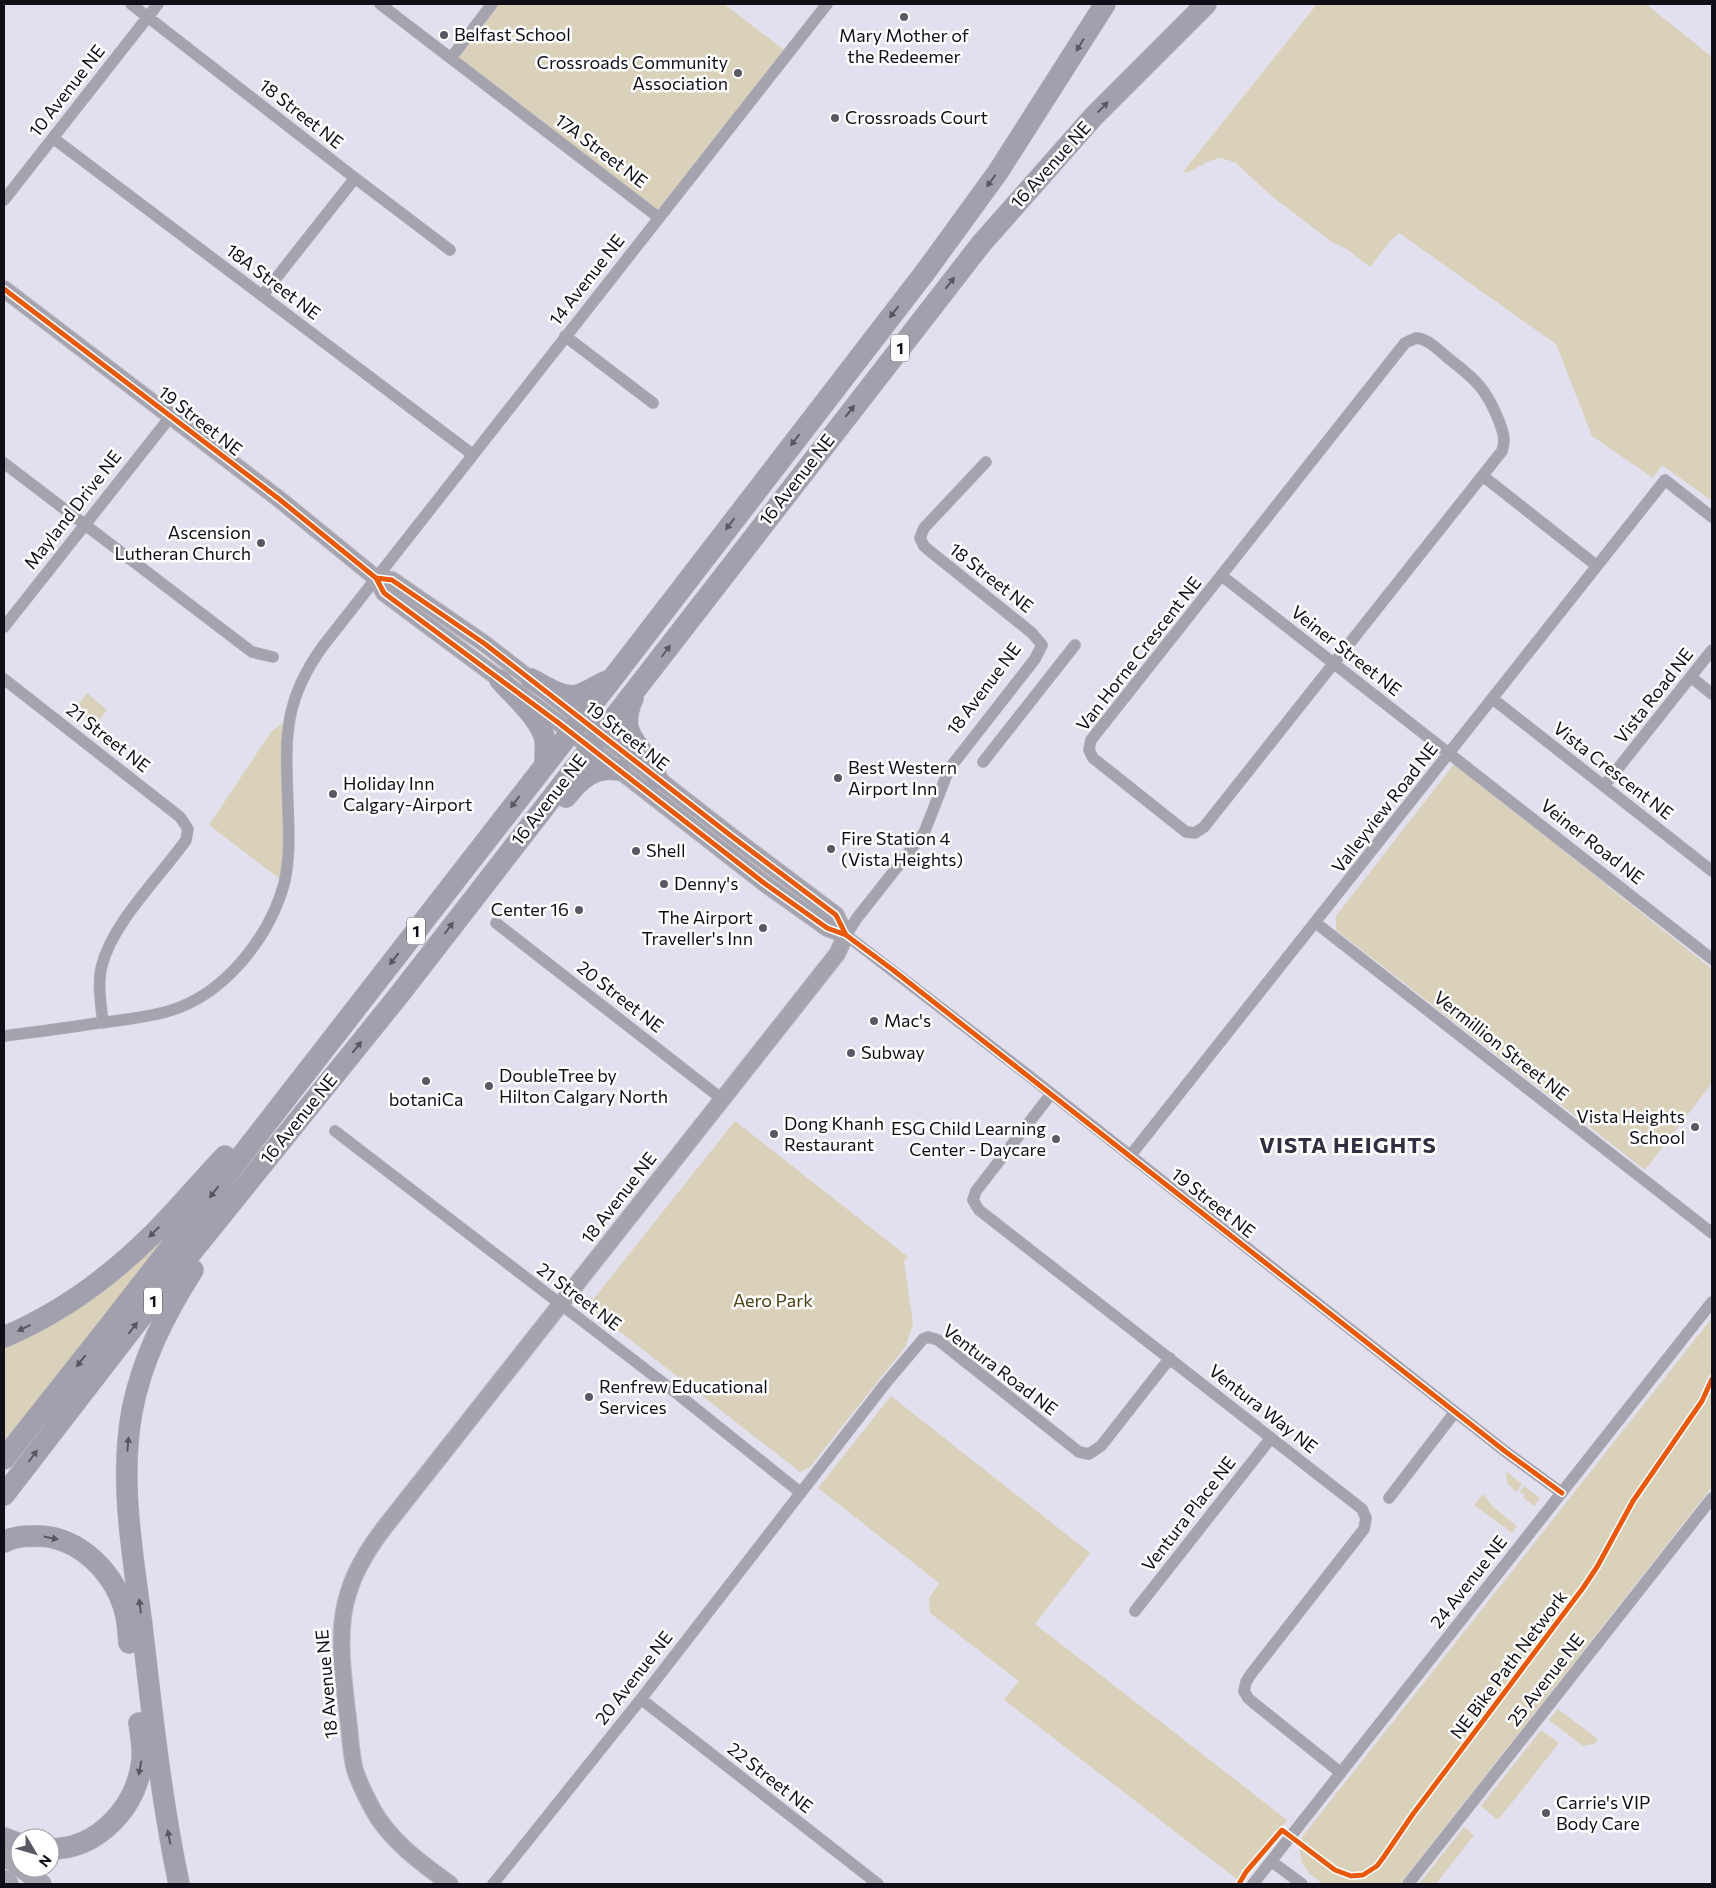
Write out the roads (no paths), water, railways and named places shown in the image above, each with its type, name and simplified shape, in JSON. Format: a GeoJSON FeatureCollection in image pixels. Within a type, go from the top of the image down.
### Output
{"type":"FeatureCollection","features":[{"type":"Feature","properties":{"kind":"highway","name":"16 Avenue NE"},"geometry":{"type":"LineString","coordinates":[[4,1459],[612,679],[954,232],[1008,156],[1105,4]]}},
{"type":"Feature","properties":{"kind":"highway","name":"16 Avenue NE"},"geometry":{"type":"LineString","coordinates":[[4,1495],[168,1283],[398,995],[981,244],[1094,116],[1206,4]]}},
{"type":"Feature","properties":{"kind":"highway"},"geometry":{"type":"LineString","coordinates":[[531,679],[552,690],[567,695],[577,695],[612,679]]}},
{"type":"Feature","properties":{"kind":"highway"},"geometry":{"type":"LineString","coordinates":[[500,680],[528,710],[544,734],[546,743],[545,764]]}},
{"type":"Feature","properties":{"kind":"highway"},"geometry":{"type":"LineString","coordinates":[[636,690],[627,717],[628,730],[635,744],[650,761],[657,778]]}},
{"type":"Feature","properties":{"kind":"highway"},"geometry":{"type":"LineString","coordinates":[[475,895],[496,885],[585,776],[602,770],[619,770]]}},
{"type":"Feature","properties":{"kind":"highway"},"geometry":{"type":"LineString","coordinates":[[4,1337],[53,1312],[116,1268],[173,1214],[256,1124],[286,1098]]}},
{"type":"Feature","properties":{"kind":"highway"},"geometry":{"type":"LineString","coordinates":[[179,1884],[160,1779],[132,1540],[126,1459],[136,1391],[148,1353],[164,1318],[194,1269],[228,1220],[250,1179]]}},
{"type":"Feature","properties":{"kind":"highway"},"geometry":{"type":"LineString","coordinates":[[4,1542],[24,1536],[49,1537],[89,1554],[109,1577],[122,1602],[126,1615],[142,1748],[142,1759],[137,1784],[125,1808],[99,1833],[78,1844],[60,1849]]}},
{"type":"Feature","properties":{"kind":"main road"},"geometry":{"type":"LineString","coordinates":[[4,1880],[9,1884]]}},
{"type":"Feature","properties":{"kind":"street","name":"18 Street NE"},"geometry":{"type":"LineString","coordinates":[[131,4],[450,250]]}},
{"type":"Feature","properties":{"kind":"street","name":"10 Avenue NE"},"geometry":{"type":"LineString","coordinates":[[4,200],[158,4]]}},
{"type":"Feature","properties":{"kind":"street","name":"17A Street NE"},"geometry":{"type":"LineString","coordinates":[[380,4],[658,217]]}},
{"type":"Feature","properties":{"kind":"street"},"geometry":{"type":"LineString","coordinates":[[451,58],[492,4]]}},
{"type":"Feature","properties":{"kind":"street","name":"14 Avenue NE"},"geometry":{"type":"LineString","coordinates":[[4,1036],[138,1018],[171,1010],[200,996],[227,977],[240,965],[261,935],[278,902],[287,866],[289,840],[287,733],[294,697],[312,660],[827,4]]}},
{"type":"Feature","properties":{"kind":"street","name":"18A Street NE"},"geometry":{"type":"LineString","coordinates":[[52,138],[472,454]]}},
{"type":"Feature","properties":{"kind":"street"},"geometry":{"type":"LineString","coordinates":[[262,296],[355,178]]}},
{"type":"Feature","properties":{"kind":"street","name":"19 Street NE"},"geometry":{"type":"LineString","coordinates":[[4,289],[279,500],[376,578],[384,593],[500,680],[575,725]]}},
{"type":"Feature","properties":{"kind":"street"},"geometry":{"type":"LineString","coordinates":[[565,336],[653,403]]}},
{"type":"Feature","properties":{"kind":"street","name":"Van Horne Crescent NE"},"geometry":{"type":"LineString","coordinates":[[1422,338],[1427,341],[1477,382],[1491,401],[1504,435],[1505,443],[1502,451],[1200,831],[1195,833],[1186,832],[1093,758],[1089,750],[1091,740],[1222,576],[1410,339],[1422,338]]}},
{"type":"Feature","properties":{"kind":"street","name":"Mayland Drive NE"},"geometry":{"type":"LineString","coordinates":[[4,628],[171,416]]}},
{"type":"Feature","properties":{"kind":"street","name":"18 Street NE"},"geometry":{"type":"LineString","coordinates":[[986,462],[924,528],[920,538],[924,546],[1032,633],[1042,644]]}},
{"type":"Feature","properties":{"kind":"street"},"geometry":{"type":"LineString","coordinates":[[4,463],[252,652],[273,657]]}},
{"type":"Feature","properties":{"kind":"street"},"geometry":{"type":"LineString","coordinates":[[1483,476],[1596,566]]}},
{"type":"Feature","properties":{"kind":"street","name":"Valleyview Road NE"},"geometry":{"type":"LineString","coordinates":[[1130,1156],[1665,480],[1712,516]]}},
{"type":"Feature","properties":{"kind":"street","name":"Veiner Street NE"},"geometry":{"type":"LineString","coordinates":[[1222,576],[1449,755]]}},
{"type":"Feature","properties":{"kind":"street","name":"19 Street NE"},"geometry":{"type":"LineString","coordinates":[[376,578],[392,580],[485,644],[531,679],[575,725],[595,741],[657,778],[836,915],[846,935]]}},
{"type":"Feature","properties":{"kind":"street","name":"18 Avenue NE"},"geometry":{"type":"LineString","coordinates":[[450,1884],[415,1859],[390,1833],[372,1809],[354,1767],[341,1655],[342,1618],[347,1595],[358,1567],[375,1540],[837,954],[856,918],[924,833],[949,770],[1035,659],[1042,644]]}},
{"type":"Feature","properties":{"kind":"street"},"geometry":{"type":"LineString","coordinates":[[983,762],[1075,645]]}},
{"type":"Feature","properties":{"kind":"street","name":"Vista Road NE"},"geometry":{"type":"LineString","coordinates":[[1604,786],[1712,650]]}},
{"type":"Feature","properties":{"kind":"street"},"geometry":{"type":"LineString","coordinates":[[1691,677],[1712,694]]}},
{"type":"Feature","properties":{"kind":"street","name":"21 Street NE"},"geometry":{"type":"LineString","coordinates":[[4,679],[180,817],[188,829],[183,845],[121,924],[110,942],[101,966],[100,986],[103,1023]]}},
{"type":"Feature","properties":{"kind":"street","name":"Vista Crescent NE"},"geometry":{"type":"LineString","coordinates":[[1493,699],[1712,871]]}},
{"type":"Feature","properties":{"kind":"street","name":"19 Street NE"},"geometry":{"type":"LineString","coordinates":[[595,741],[619,770],[764,883],[827,928],[846,935],[1455,1412],[1562,1493]]}},
{"type":"Feature","properties":{"kind":"street","name":"Veiner Road NE"},"geometry":{"type":"LineString","coordinates":[[1449,755],[1458,759],[1712,959]]}},
{"type":"Feature","properties":{"kind":"street","name":"20 Street NE"},"geometry":{"type":"LineString","coordinates":[[496,923],[722,1099]]}},
{"type":"Feature","properties":{"kind":"street","name":"Vermillion Street NE"},"geometry":{"type":"LineString","coordinates":[[1316,923],[1712,1234]]}},
{"type":"Feature","properties":{"kind":"street","name":"Ventura Way NE"},"geometry":{"type":"LineString","coordinates":[[1051,1094],[976,1190],[973,1200],[979,1210],[1362,1509],[1366,1518],[1364,1530],[1246,1682],[1244,1691],[1255,1704],[1342,1773]]}},
{"type":"Feature","properties":{"kind":"street","name":"21 Street NE"},"geometry":{"type":"LineString","coordinates":[[335,1130],[675,1392],[801,1493]]}},
{"type":"Feature","properties":{"kind":"street","name":"24 Avenue NE"},"geometry":{"type":"LineString","coordinates":[[1253,1884],[1712,1302]]}},
{"type":"Feature","properties":{"kind":"street","name":"Ventura Road NE"},"geometry":{"type":"LineString","coordinates":[[801,1493],[923,1339],[928,1337],[938,1340],[1079,1452],[1089,1454],[1101,1446],[1170,1358]]}},
{"type":"Feature","properties":{"kind":"street"},"geometry":{"type":"LineString","coordinates":[[1389,1498],[1455,1412]]}},
{"type":"Feature","properties":{"kind":"street","name":"Ventura Place NE"},"geometry":{"type":"LineString","coordinates":[[1135,1611],[1271,1438]]}},
{"type":"Feature","properties":{"kind":"street","name":"20 Avenue NE"},"geometry":{"type":"LineString","coordinates":[[493,1884],[641,1699],[801,1493]]}},
{"type":"Feature","properties":{"kind":"street","name":"25 Avenue NE"},"geometry":{"type":"LineString","coordinates":[[1408,1884],[1712,1498]]}},
{"type":"Feature","properties":{"kind":"street","name":"22 Street NE"},"geometry":{"type":"LineString","coordinates":[[641,1699],[878,1884]]}},
{"type":"Feature","properties":{"kind":"street"},"geometry":{"type":"LineString","coordinates":[[1271,1861],[1302,1884]]}},
{"type":"Feature","properties":{"kind":"place","name":"Mary Mother of the Redeemer"},"geometry":{"type":"Point","coordinates":[904,17]}},
{"type":"Feature","properties":{"kind":"place","name":"Belfast School"},"geometry":{"type":"Point","coordinates":[444,35]}},
{"type":"Feature","properties":{"kind":"place","name":"Crossroads Community Association"},"geometry":{"type":"Point","coordinates":[738,73]}},
{"type":"Feature","properties":{"kind":"place","name":"Crossroads Court"},"geometry":{"type":"Point","coordinates":[835,118]}},
{"type":"Feature","properties":{"kind":"place","name":"Ascension Lutheran Church"},"geometry":{"type":"Point","coordinates":[261,543]}},
{"type":"Feature","properties":{"kind":"place","name":"Best Western Airport Inn"},"geometry":{"type":"Point","coordinates":[838,778]}},
{"type":"Feature","properties":{"kind":"place","name":"Holiday Inn Calgary-Airport"},"geometry":{"type":"Point","coordinates":[333,794]}},
{"type":"Feature","properties":{"kind":"place","name":"Fire Station 4 (Vista Heights)"},"geometry":{"type":"Point","coordinates":[831,849]}},
{"type":"Feature","properties":{"kind":"place","name":"Shell"},"geometry":{"type":"Point","coordinates":[636,851]}},
{"type":"Feature","properties":{"kind":"place","name":"Denny's"},"geometry":{"type":"Point","coordinates":[664,884]}},
{"type":"Feature","properties":{"kind":"place","name":"Center 16"},"geometry":{"type":"Point","coordinates":[579,910]}},
{"type":"Feature","properties":{"kind":"place","name":"The Airport Traveller's Inn"},"geometry":{"type":"Point","coordinates":[763,928]}},
{"type":"Feature","properties":{"kind":"place","name":"Mac's"},"geometry":{"type":"Point","coordinates":[874,1021]}},
{"type":"Feature","properties":{"kind":"place","name":"Subway"},"geometry":{"type":"Point","coordinates":[851,1053]}},
{"type":"Feature","properties":{"kind":"place","name":"botaniCa"},"geometry":{"type":"Point","coordinates":[426,1081]}},
{"type":"Feature","properties":{"kind":"place","name":"DoubleTree by Hilton Calgary North"},"geometry":{"type":"Point","coordinates":[489,1086]}},
{"type":"Feature","properties":{"kind":"place","name":"Vista Heights School"},"geometry":{"type":"Point","coordinates":[1695,1127]}},
{"type":"Feature","properties":{"kind":"place","name":"Dong Khanh Restaurant"},"geometry":{"type":"Point","coordinates":[774,1134]}},
{"type":"Feature","properties":{"kind":"place","name":"ESG Child Learning Center - Daycare"},"geometry":{"type":"Point","coordinates":[1056,1139]}},
{"type":"Feature","properties":{"kind":"place","name":"Renfrew Educational Services"},"geometry":{"type":"Point","coordinates":[589,1397]}},
{"type":"Feature","properties":{"kind":"place","name":"Carrie's VIP Body Care"},"geometry":{"type":"Point","coordinates":[1546,1813]}},
{"type":"Feature","properties":{"kind":"district","name":"VISTA HEIGHTS"},"geometry":{"type":"Point","coordinates":[1348,1145]}},
{"type":"Feature","properties":{"kind":"park label","name":"Aero Park"},"geometry":{"type":"Point","coordinates":[773,1301]}}]}
